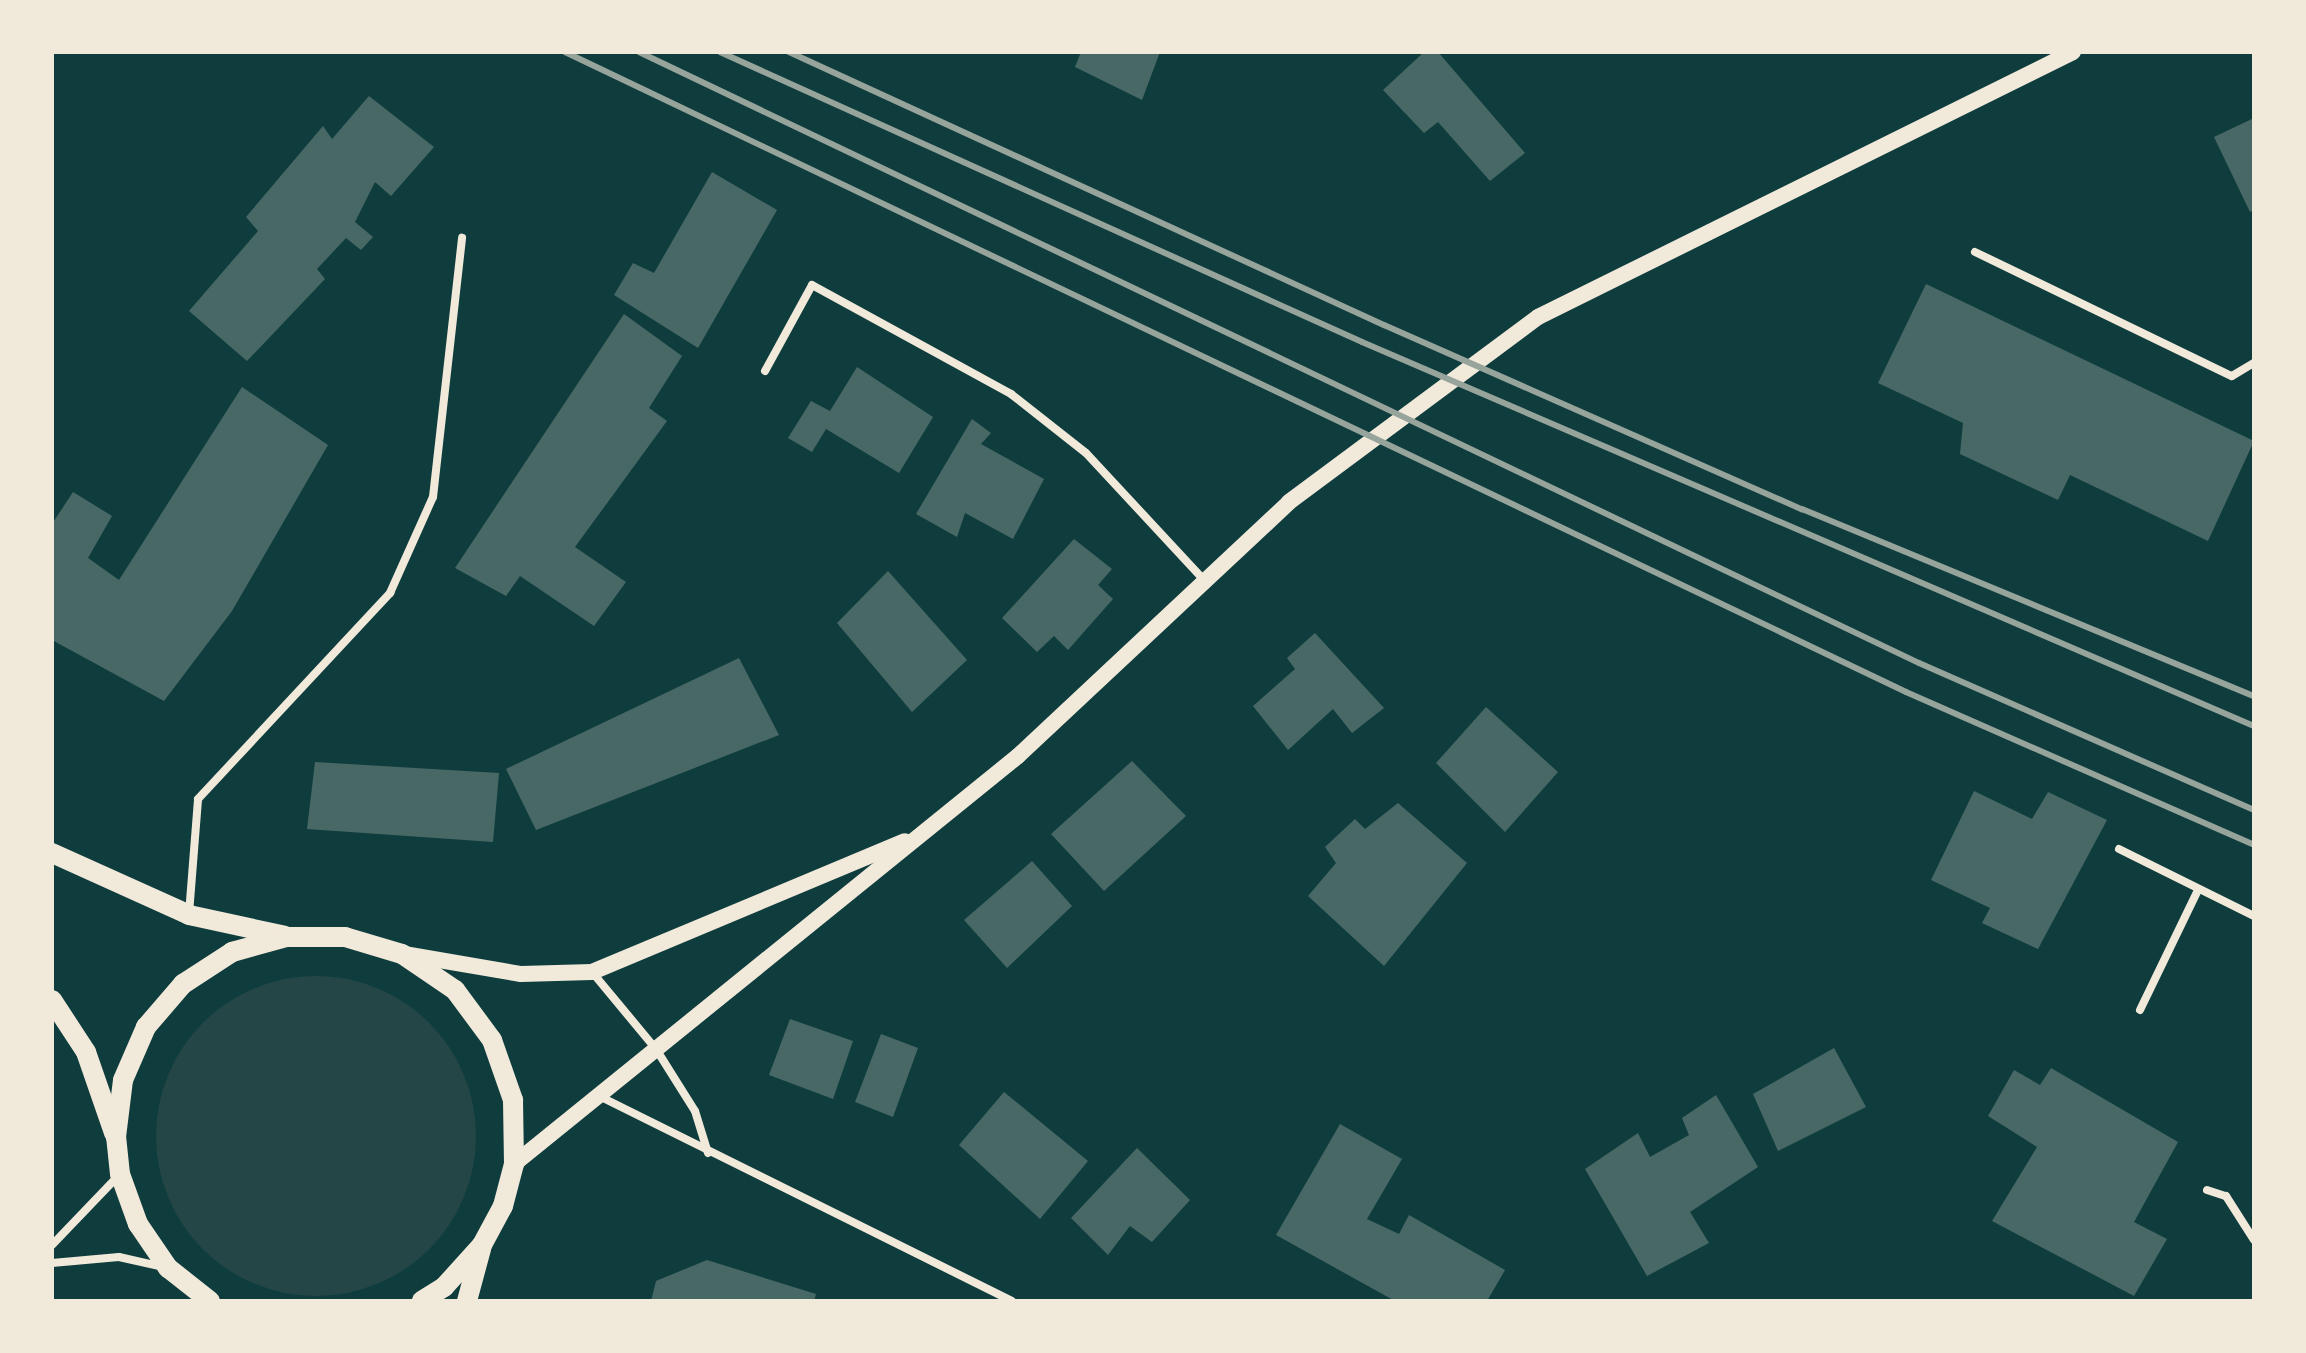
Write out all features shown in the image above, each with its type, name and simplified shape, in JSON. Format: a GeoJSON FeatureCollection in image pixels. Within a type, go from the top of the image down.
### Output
{"type":"FeatureCollection","features":[{"type":"Feature","properties":{"kind":"main road"},"geometry":{"type":"LineString","coordinates":[[514,1164],[596,1094],[1018,756],[1289,502],[1538,317],[2073,52]]}},
{"type":"Feature","properties":{"kind":"main road"},"geometry":{"type":"LineString","coordinates":[[52,853],[189,915],[286,937],[345,937],[402,954],[521,974],[592,972],[922,834]]}},
{"type":"Feature","properties":{"kind":"main road"},"geometry":{"type":"LineString","coordinates":[[210,1301],[168,1268],[138,1224],[120,1174],[116,1137],[123,1080],[146,1027],[183,984],[232,952],[286,937]]}},
{"type":"Feature","properties":{"kind":"main road"},"geometry":{"type":"LineString","coordinates":[[402,954],[455,990],[492,1040],[513,1100],[514,1164],[503,1206],[482,1245],[467,1301]]}},
{"type":"Feature","properties":{"kind":"main road"},"geometry":{"type":"LineString","coordinates":[[52,1000],[86,1052],[116,1137]]}},
{"type":"Feature","properties":{"kind":"main road"},"geometry":{"type":"LineString","coordinates":[[422,1301],[444,1287],[482,1245]]}},
{"type":"Feature","properties":{"kind":"street"},"geometry":{"type":"LineString","coordinates":[[189,915],[198,799],[390,593],[433,497],[462,238]]}},
{"type":"Feature","properties":{"kind":"street"},"geometry":{"type":"LineString","coordinates":[[1975,252],[2232,376],[2254,363]]}},
{"type":"Feature","properties":{"kind":"street"},"geometry":{"type":"LineString","coordinates":[[765,371],[812,285],[1011,394],[1086,453],[1205,581]]}},
{"type":"Feature","properties":{"kind":"street"},"geometry":{"type":"LineString","coordinates":[[2119,849],[2254,916]]}},
{"type":"Feature","properties":{"kind":"street"},"geometry":{"type":"LineString","coordinates":[[2140,1010],[2198,890]]}},
{"type":"Feature","properties":{"kind":"street"},"geometry":{"type":"LineString","coordinates":[[592,972],[656,1049],[695,1111],[709,1154]]}},
{"type":"Feature","properties":{"kind":"street"},"geometry":{"type":"LineString","coordinates":[[596,1094],[709,1154],[1012,1301]]}},
{"type":"Feature","properties":{"kind":"street"},"geometry":{"type":"LineString","coordinates":[[52,1245],[120,1174]]}},
{"type":"Feature","properties":{"kind":"street"},"geometry":{"type":"LineString","coordinates":[[2207,1190],[2226,1196],[2254,1240]]}},
{"type":"Feature","properties":{"kind":"street"},"geometry":{"type":"LineString","coordinates":[[52,1263],[78,1257],[119,1257],[168,1268]]}},
{"type":"Feature","properties":{"kind":"shaded area"},"geometry":{"type":"Polygon","coordinates":[[[316,976],[347,979],[377,988],[405,1003],[429,1023],[449,1047],[464,1075],[473,1105],[476,1136],[473,1167],[464,1197],[449,1225],[429,1249],[405,1269],[377,1284],[347,1293],[316,1296],[285,1293],[255,1284],[227,1269],[203,1249],[183,1225],[168,1197],[159,1167],[156,1136],[159,1105],[168,1075],[183,1047],[203,1023],[227,1003],[255,988],[285,979],[316,976]]]}},
{"type":"Feature","properties":{"kind":"building"},"geometry":{"type":"Polygon","coordinates":[[[1081,52],[1160,52],[1142,100],[1075,67],[1081,52]]]}},
{"type":"Feature","properties":{"kind":"building"},"geometry":{"type":"Polygon","coordinates":[[[1424,52],[1438,52],[1525,153],[1490,181],[1438,122],[1424,133],[1383,90],[1424,52]]]}},
{"type":"Feature","properties":{"kind":"building"},"geometry":{"type":"Polygon","coordinates":[[[369,96],[434,147],[391,196],[375,182],[355,222],[373,237],[361,250],[346,238],[317,269],[325,279],[247,361],[189,311],[258,231],[246,217],[323,126],[332,139],[369,96]]]}},
{"type":"Feature","properties":{"kind":"building"},"geometry":{"type":"Polygon","coordinates":[[[2254,118],[2254,210],[2250,212],[2214,137],[2254,118]]]}},
{"type":"Feature","properties":{"kind":"building"},"geometry":{"type":"Polygon","coordinates":[[[712,172],[777,210],[698,348],[614,295],[633,263],[654,273],[712,172]]]}},
{"type":"Feature","properties":{"kind":"building"},"geometry":{"type":"Polygon","coordinates":[[[1926,284],[2254,441],[2208,541],[2070,475],[2058,500],[1960,454],[1963,423],[1878,383],[1926,284]]]}},
{"type":"Feature","properties":{"kind":"building"},"geometry":{"type":"Polygon","coordinates":[[[624,314],[682,356],[649,408],[667,421],[575,547],[626,582],[594,626],[520,576],[506,596],[455,568],[624,314]]]}},
{"type":"Feature","properties":{"kind":"building"},"geometry":{"type":"Polygon","coordinates":[[[857,367],[933,417],[899,473],[826,429],[812,452],[788,438],[811,401],[830,411],[857,367]]]}},
{"type":"Feature","properties":{"kind":"building"},"geometry":{"type":"Polygon","coordinates":[[[242,387],[328,445],[232,611],[164,701],[52,640],[52,524],[73,492],[112,516],[88,558],[119,580],[242,387]]]}},
{"type":"Feature","properties":{"kind":"building"},"geometry":{"type":"Polygon","coordinates":[[[972,419],[991,433],[981,444],[1044,479],[1013,539],[965,513],[957,537],[916,514],[972,419]]]}},
{"type":"Feature","properties":{"kind":"building"},"geometry":{"type":"Polygon","coordinates":[[[1074,539],[1112,569],[1098,585],[1113,599],[1068,650],[1054,636],[1037,652],[1002,618],[1074,539]]]}},
{"type":"Feature","properties":{"kind":"building"},"geometry":{"type":"Polygon","coordinates":[[[888,571],[967,660],[912,712],[837,623],[888,571]]]}},
{"type":"Feature","properties":{"kind":"building"},"geometry":{"type":"Polygon","coordinates":[[[1315,633],[1384,708],[1352,733],[1333,709],[1288,750],[1253,706],[1295,669],[1287,658],[1315,633]]]}},
{"type":"Feature","properties":{"kind":"building"},"geometry":{"type":"Polygon","coordinates":[[[739,658],[779,735],[536,830],[506,769],[739,658]]]}},
{"type":"Feature","properties":{"kind":"building"},"geometry":{"type":"Polygon","coordinates":[[[1486,707],[1558,772],[1505,832],[1436,763],[1486,707]]]}},
{"type":"Feature","properties":{"kind":"building"},"geometry":{"type":"Polygon","coordinates":[[[1132,761],[1186,816],[1104,891],[1051,834],[1132,761]]]}},
{"type":"Feature","properties":{"kind":"building"},"geometry":{"type":"Polygon","coordinates":[[[315,762],[499,773],[493,842],[307,829],[315,762]]]}},
{"type":"Feature","properties":{"kind":"building"},"geometry":{"type":"Polygon","coordinates":[[[1974,791],[2032,819],[2048,792],[2107,820],[2038,949],[1982,923],[1990,908],[1931,880],[1974,791]]]}},
{"type":"Feature","properties":{"kind":"building"},"geometry":{"type":"Polygon","coordinates":[[[1398,803],[1467,863],[1384,966],[1308,896],[1336,863],[1325,847],[1355,819],[1365,829],[1398,803]]]}},
{"type":"Feature","properties":{"kind":"building"},"geometry":{"type":"Polygon","coordinates":[[[1032,861],[1072,906],[1007,968],[964,920],[1032,861]]]}},
{"type":"Feature","properties":{"kind":"building"},"geometry":{"type":"Polygon","coordinates":[[[790,1019],[853,1041],[833,1099],[769,1075],[790,1019]]]}},
{"type":"Feature","properties":{"kind":"building"},"geometry":{"type":"Polygon","coordinates":[[[881,1034],[918,1048],[893,1117],[855,1102],[881,1034]]]}},
{"type":"Feature","properties":{"kind":"building"},"geometry":{"type":"Polygon","coordinates":[[[1834,1048],[1866,1107],[1778,1151],[1753,1094],[1834,1048]]]}},
{"type":"Feature","properties":{"kind":"building"},"geometry":{"type":"Polygon","coordinates":[[[2051,1068],[2178,1142],[2134,1222],[2167,1239],[2134,1296],[1992,1221],[2037,1147],[1988,1116],[2014,1070],[2040,1085],[2051,1068]]]}},
{"type":"Feature","properties":{"kind":"building"},"geometry":{"type":"Polygon","coordinates":[[[1004,1092],[1088,1161],[1040,1219],[959,1145],[1004,1092]]]}},
{"type":"Feature","properties":{"kind":"building"},"geometry":{"type":"Polygon","coordinates":[[[1716,1095],[1758,1167],[1690,1212],[1709,1243],[1647,1276],[1585,1169],[1638,1133],[1650,1157],[1689,1135],[1682,1118],[1716,1095]]]}},
{"type":"Feature","properties":{"kind":"building"},"geometry":{"type":"Polygon","coordinates":[[[1340,1124],[1402,1159],[1367,1219],[1399,1234],[1409,1215],[1505,1270],[1487,1301],[1395,1301],[1276,1235],[1340,1124]]]}},
{"type":"Feature","properties":{"kind":"building"},"geometry":{"type":"Polygon","coordinates":[[[1137,1148],[1190,1200],[1152,1242],[1130,1226],[1108,1255],[1071,1218],[1137,1148]]]}},
{"type":"Feature","properties":{"kind":"building"},"geometry":{"type":"Polygon","coordinates":[[[707,1260],[816,1294],[814,1301],[651,1301],[656,1281],[707,1260]]]}},
{"type":"Feature","properties":{"kind":"railway"},"geometry":{"type":"LineString","coordinates":[[565,52],[1906,692],[2254,845]]}},
{"type":"Feature","properties":{"kind":"railway"},"geometry":{"type":"LineString","coordinates":[[639,52],[1919,663],[2254,810]]}},
{"type":"Feature","properties":{"kind":"railway"},"geometry":{"type":"LineString","coordinates":[[720,52],[1362,342],[2254,726]]}},
{"type":"Feature","properties":{"kind":"railway"},"geometry":{"type":"LineString","coordinates":[[789,52],[1384,325],[1802,509],[2254,696]]}}]}
